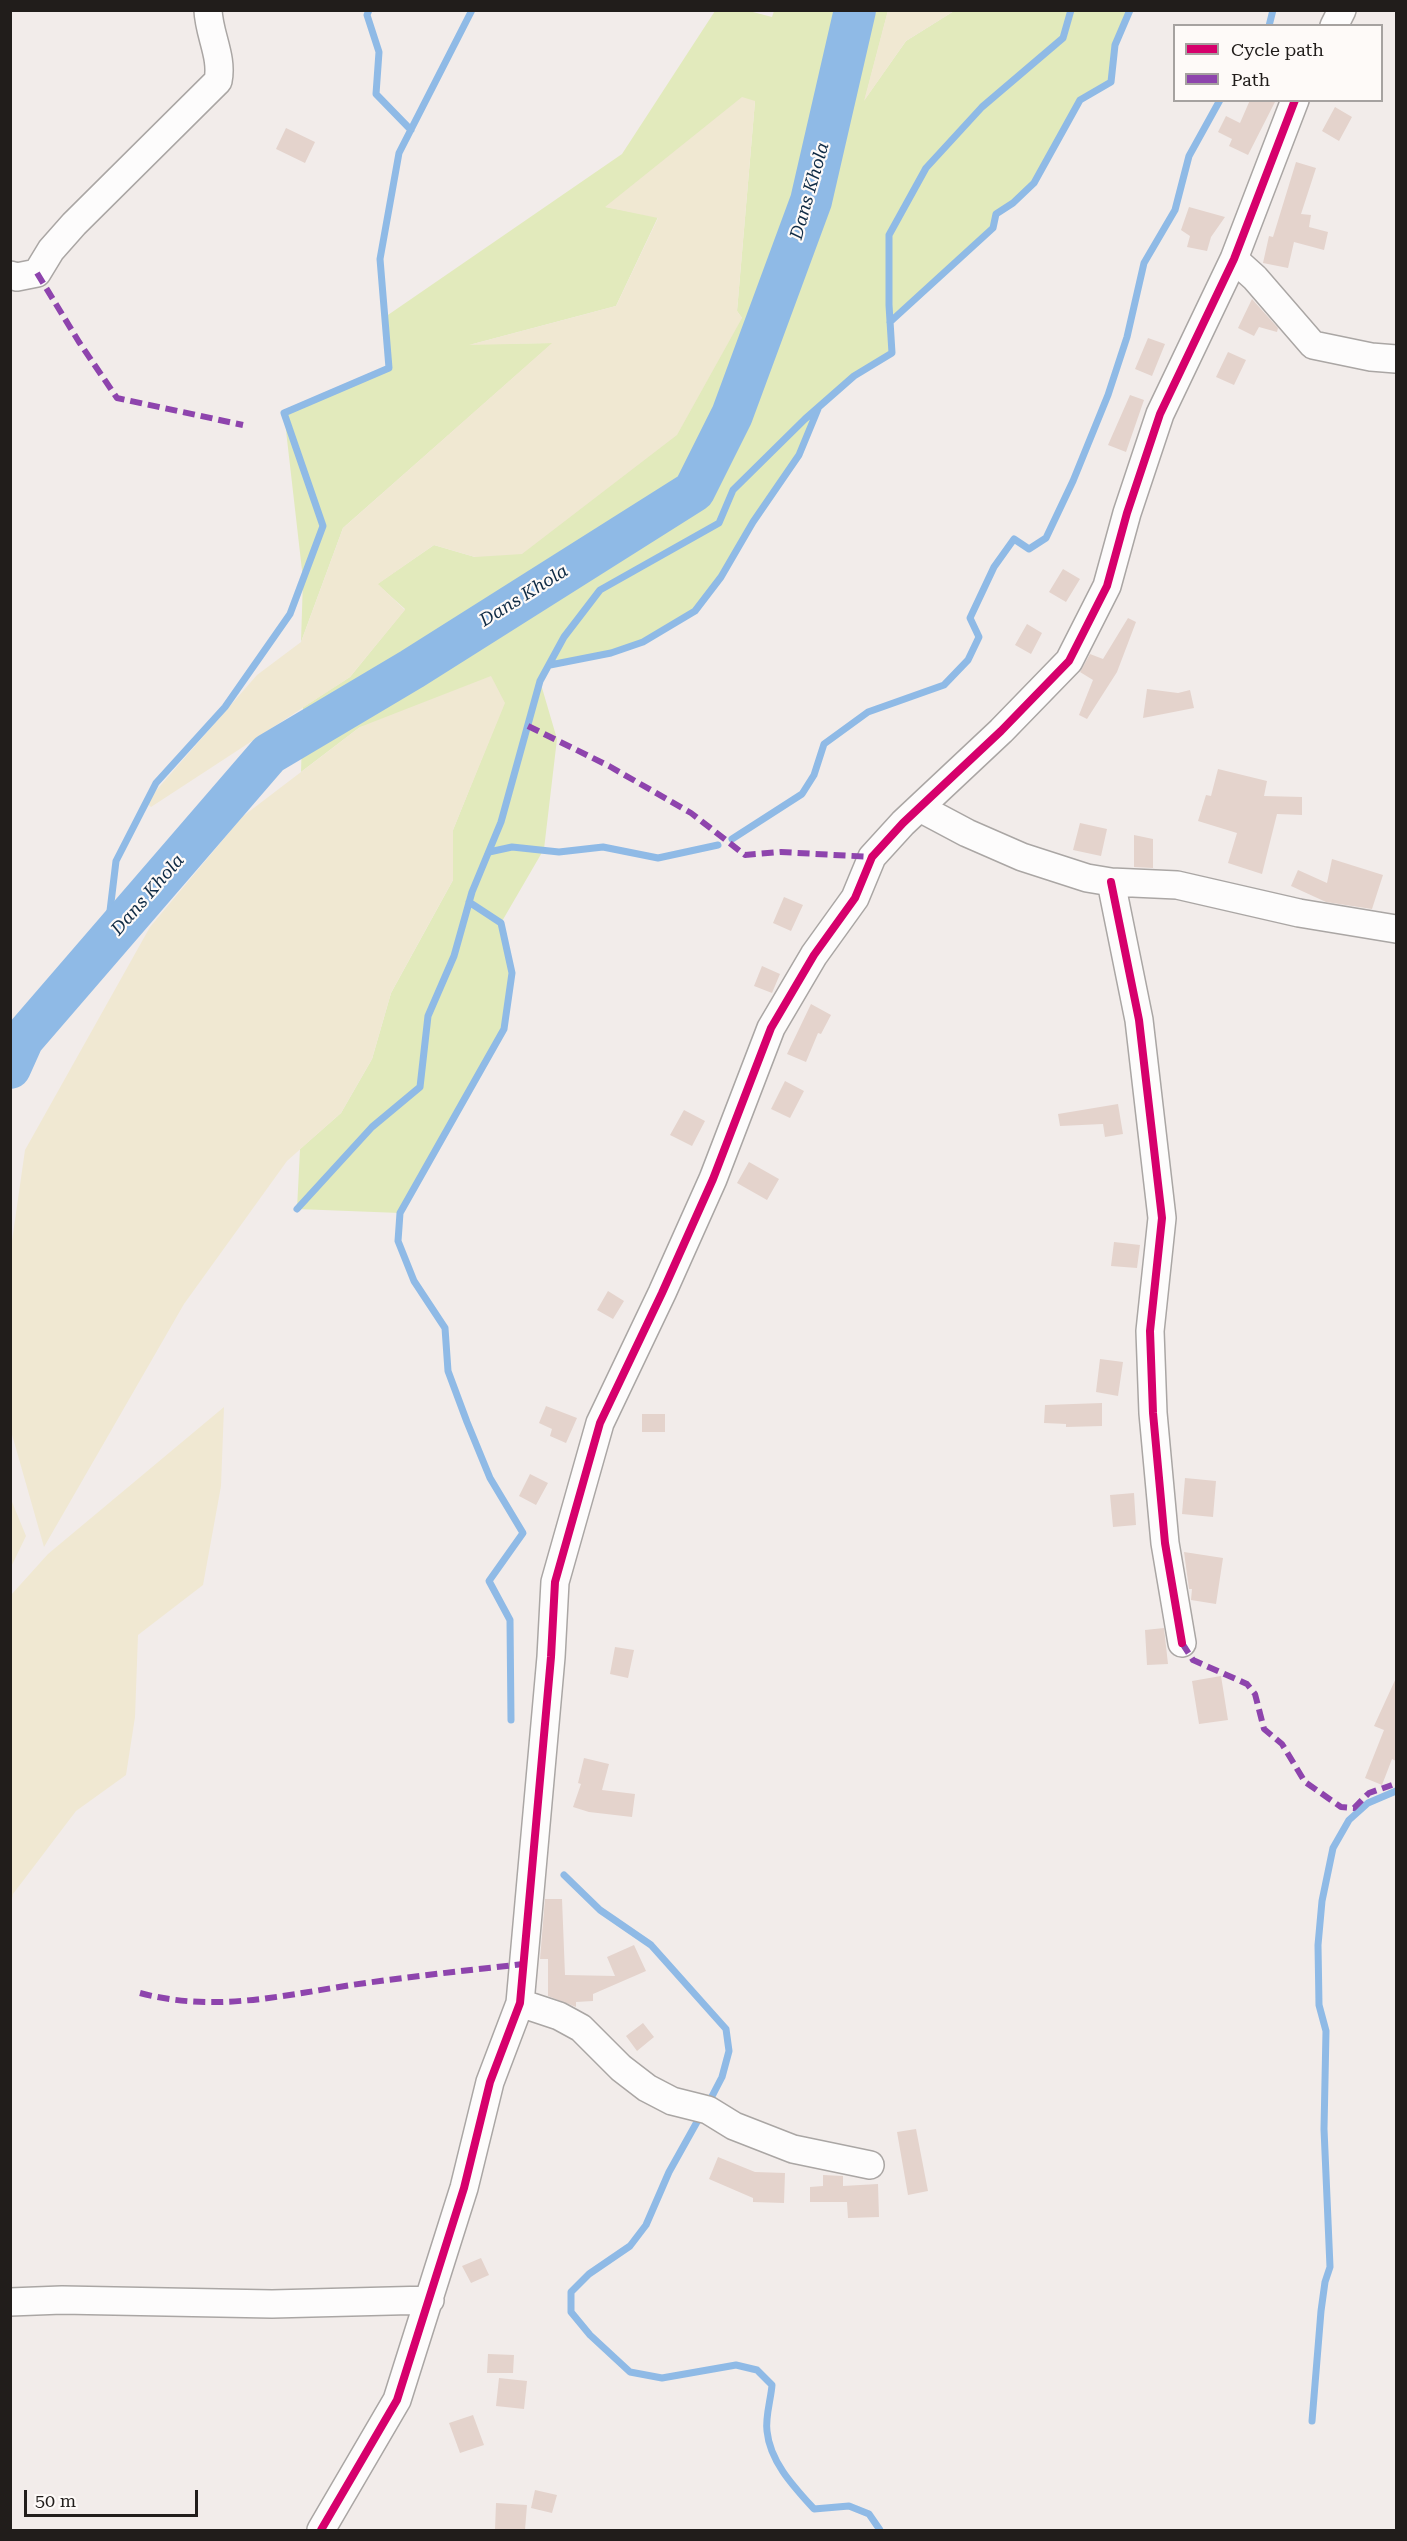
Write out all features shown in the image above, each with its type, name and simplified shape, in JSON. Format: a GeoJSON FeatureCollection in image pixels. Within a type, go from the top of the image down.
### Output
{"type":"FeatureCollection","features":[{"type":"Feature","properties":{"kind":"street"},"geometry":{"type":"LineString","coordinates":[[10,275],[17,277],[37,273],[51,250],[74,224],[218,81],[220,67],[208,10]]}},
{"type":"Feature","properties":{"kind":"street"},"geometry":{"type":"LineString","coordinates":[[1335,24],[1342,10]]}},
{"type":"Feature","properties":{"kind":"street"},"geometry":{"type":"LineString","coordinates":[[321,2530],[397,2400],[464,2188],[490,2082],[520,2002],[551,1657],[555,1582],[600,1423],[713,1179],[771,1028],[814,955],[855,898],[872,857],[903,823],[1001,731],[1069,661],[1107,586],[1127,513],[1160,414],[1234,259],[1294,102]]}},
{"type":"Feature","properties":{"kind":"street"},"geometry":{"type":"LineString","coordinates":[[1234,259],[1255,278],[1313,345],[1371,357],[1396,358]]}},
{"type":"Feature","properties":{"kind":"street"},"geometry":{"type":"LineString","coordinates":[[920,808],[967,833],[1022,857],[1087,878],[1111,882],[1177,885],[1299,913],[1396,929]]}},
{"type":"Feature","properties":{"kind":"street"},"geometry":{"type":"LineString","coordinates":[[1111,882],[1139,1020],[1162,1218],[1150,1331],[1153,1413],[1165,1543],[1182,1643]]}},
{"type":"Feature","properties":{"kind":"street"},"geometry":{"type":"LineString","coordinates":[[520,2002],[559,2016],[581,2028],[621,2068],[647,2088],[672,2101],[708,2110],[734,2126],[793,2149],[870,2166]]}},
{"type":"Feature","properties":{"kind":"street"},"geometry":{"type":"LineString","coordinates":[[10,2302],[62,2300],[272,2304],[430,2300]]}},
{"type":"Feature","properties":{"kind":"green space"},"geometry":{"type":"Polygon","coordinates":[[[715,11],[749,11],[772,17],[774,11],[888,11],[865,99],[906,41],[954,11],[1130,11],[1115,45],[1111,82],[1080,100],[1034,183],[1013,203],[996,214],[993,228],[890,322],[892,353],[854,376],[819,407],[799,455],[753,522],[721,577],[695,611],[643,642],[611,653],[550,665],[540,681],[557,739],[544,849],[501,923],[512,973],[504,1029],[400,1213],[297,1209],[300,1149],[341,1113],[372,1059],[391,993],[453,880],[453,830],[504,703],[360,727],[301,772],[303,707],[350,677],[405,609],[377,584],[434,545],[475,557],[742,318],[737,311],[755,101],[606,207],[658,217],[616,306],[473,344],[553,343],[343,528],[301,642],[303,579],[284,413],[388,368],[385,317],[622,154],[715,11]]]}},
{"type":"Feature","properties":{"kind":"sand"},"geometry":{"type":"Polygon","coordinates":[[[888,10],[954,11],[906,41],[864,101],[888,10]]]}},
{"type":"Feature","properties":{"kind":"sand"},"geometry":{"type":"Polygon","coordinates":[[[742,97],[755,101],[737,311],[742,318],[677,435],[522,554],[475,557],[434,545],[378,584],[405,610],[350,677],[151,807],[146,802],[257,675],[301,642],[343,528],[552,343],[469,345],[616,306],[658,218],[605,207],[742,97]]]}},
{"type":"Feature","properties":{"kind":"sand"},"geometry":{"type":"Polygon","coordinates":[[[491,676],[505,703],[453,830],[453,880],[391,993],[372,1059],[341,1113],[287,1161],[184,1304],[44,1547],[11,1431],[10,1255],[25,1150],[150,927],[242,817],[360,727],[491,676]]]}},
{"type":"Feature","properties":{"kind":"sand"},"geometry":{"type":"Polygon","coordinates":[[[224,1407],[221,1486],[203,1585],[138,1635],[135,1717],[126,1775],[76,1811],[13,1894],[11,1905],[11,1595],[48,1554],[224,1407]]]}},
{"type":"Feature","properties":{"kind":"sand"},"geometry":{"type":"Polygon","coordinates":[[[10,1497],[26,1536],[11,1567],[10,1567],[10,1497]]]}},
{"type":"Feature","properties":{"kind":"building"},"geometry":{"type":"Polygon","coordinates":[[[1249,102],[1275,102],[1248,155],[1229,146],[1232,139],[1218,132],[1226,116],[1240,123],[1249,102]]]}},
{"type":"Feature","properties":{"kind":"building"},"geometry":{"type":"Polygon","coordinates":[[[1335,107],[1352,117],[1339,141],[1322,131],[1335,107]]]}},
{"type":"Feature","properties":{"kind":"building"},"geometry":{"type":"Polygon","coordinates":[[[286,128],[315,142],[305,163],[276,149],[286,128]]]}},
{"type":"Feature","properties":{"kind":"building"},"geometry":{"type":"Polygon","coordinates":[[[1296,162],[1316,168],[1301,214],[1311,215],[1309,227],[1328,232],[1324,250],[1294,242],[1288,268],[1263,263],[1269,236],[1273,237],[1296,162]]]}},
{"type":"Feature","properties":{"kind":"building"},"geometry":{"type":"Polygon","coordinates":[[[1189,207],[1225,217],[1211,237],[1207,251],[1187,247],[1190,236],[1181,230],[1189,207]]]}},
{"type":"Feature","properties":{"kind":"building"},"geometry":{"type":"Polygon","coordinates":[[[1252,299],[1278,328],[1277,332],[1259,327],[1254,336],[1238,328],[1252,299]]]}},
{"type":"Feature","properties":{"kind":"building"},"geometry":{"type":"Polygon","coordinates":[[[1148,338],[1165,344],[1152,376],[1135,369],[1148,338]]]}},
{"type":"Feature","properties":{"kind":"building"},"geometry":{"type":"Polygon","coordinates":[[[1228,352],[1246,360],[1234,385],[1216,377],[1228,352]]]}},
{"type":"Feature","properties":{"kind":"building"},"geometry":{"type":"Polygon","coordinates":[[[1130,395],[1144,400],[1126,452],[1108,445],[1130,395]]]}},
{"type":"Feature","properties":{"kind":"building"},"geometry":{"type":"Polygon","coordinates":[[[1063,569],[1080,579],[1066,602],[1049,592],[1063,569]]]}},
{"type":"Feature","properties":{"kind":"building"},"geometry":{"type":"Polygon","coordinates":[[[1128,618],[1136,622],[1117,672],[1087,719],[1079,715],[1093,680],[1080,672],[1090,654],[1103,659],[1128,618]]]}},
{"type":"Feature","properties":{"kind":"building"},"geometry":{"type":"Polygon","coordinates":[[[1027,624],[1042,633],[1031,654],[1015,645],[1027,624]]]}},
{"type":"Feature","properties":{"kind":"building"},"geometry":{"type":"Polygon","coordinates":[[[1147,689],[1178,693],[1190,690],[1194,708],[1143,718],[1147,689]]]}},
{"type":"Feature","properties":{"kind":"building"},"geometry":{"type":"Polygon","coordinates":[[[1218,769],[1267,781],[1264,796],[1302,797],[1302,815],[1277,814],[1262,874],[1228,863],[1237,833],[1198,821],[1206,795],[1211,796],[1218,769]]]}},
{"type":"Feature","properties":{"kind":"building"},"geometry":{"type":"Polygon","coordinates":[[[1080,823],[1107,829],[1101,856],[1073,850],[1080,823]]]}},
{"type":"Feature","properties":{"kind":"building"},"geometry":{"type":"Polygon","coordinates":[[[1134,835],[1153,839],[1153,868],[1134,867],[1134,835]]]}},
{"type":"Feature","properties":{"kind":"building"},"geometry":{"type":"Polygon","coordinates":[[[1332,859],[1383,875],[1372,909],[1326,902],[1291,886],[1298,870],[1327,883],[1332,859]]]}},
{"type":"Feature","properties":{"kind":"building"},"geometry":{"type":"Polygon","coordinates":[[[784,897],[803,905],[791,931],[773,923],[784,897]]]}},
{"type":"Feature","properties":{"kind":"building"},"geometry":{"type":"Polygon","coordinates":[[[762,966],[780,974],[772,993],[754,986],[762,966]]]}},
{"type":"Feature","properties":{"kind":"building"},"geometry":{"type":"Polygon","coordinates":[[[811,1004],[831,1015],[821,1034],[818,1033],[806,1062],[787,1054],[811,1004]]]}},
{"type":"Feature","properties":{"kind":"building"},"geometry":{"type":"Polygon","coordinates":[[[785,1081],[804,1091],[790,1118],[771,1109],[785,1081]]]}},
{"type":"Feature","properties":{"kind":"building"},"geometry":{"type":"Polygon","coordinates":[[[1118,1104],[1123,1134],[1105,1137],[1103,1124],[1060,1126],[1058,1114],[1118,1104]]]}},
{"type":"Feature","properties":{"kind":"building"},"geometry":{"type":"Polygon","coordinates":[[[684,1110],[705,1121],[692,1146],[670,1135],[684,1110]]]}},
{"type":"Feature","properties":{"kind":"building"},"geometry":{"type":"Polygon","coordinates":[[[749,1162],[779,1179],[767,1200],[737,1183],[749,1162]]]}},
{"type":"Feature","properties":{"kind":"building"},"geometry":{"type":"Polygon","coordinates":[[[1114,1242],[1140,1245],[1137,1268],[1111,1266],[1114,1242]]]}},
{"type":"Feature","properties":{"kind":"building"},"geometry":{"type":"Polygon","coordinates":[[[608,1291],[624,1301],[613,1319],[597,1310],[608,1291]]]}},
{"type":"Feature","properties":{"kind":"building"},"geometry":{"type":"Polygon","coordinates":[[[1100,1359],[1123,1362],[1118,1396],[1096,1392],[1100,1359]]]}},
{"type":"Feature","properties":{"kind":"building"},"geometry":{"type":"Polygon","coordinates":[[[1102,1403],[1102,1426],[1066,1427],[1066,1424],[1044,1423],[1045,1405],[1102,1403]]]}},
{"type":"Feature","properties":{"kind":"building"},"geometry":{"type":"Polygon","coordinates":[[[546,1406],[577,1418],[566,1443],[550,1436],[552,1429],[539,1423],[546,1406]]]}},
{"type":"Feature","properties":{"kind":"building"},"geometry":{"type":"Polygon","coordinates":[[[642,1414],[665,1414],[665,1432],[642,1432],[642,1414]]]}},
{"type":"Feature","properties":{"kind":"building"},"geometry":{"type":"Polygon","coordinates":[[[530,1474],[548,1483],[536,1505],[519,1496],[530,1474]]]}},
{"type":"Feature","properties":{"kind":"building"},"geometry":{"type":"Polygon","coordinates":[[[1185,1478],[1216,1481],[1213,1517],[1182,1514],[1185,1478]]]}},
{"type":"Feature","properties":{"kind":"building"},"geometry":{"type":"Polygon","coordinates":[[[1134,1493],[1136,1525],[1113,1527],[1110,1495],[1134,1493]]]}},
{"type":"Feature","properties":{"kind":"building"},"geometry":{"type":"Polygon","coordinates":[[[1184,1552],[1223,1558],[1216,1604],[1191,1600],[1192,1589],[1189,1589],[1184,1552]]]}},
{"type":"Feature","properties":{"kind":"building"},"geometry":{"type":"Polygon","coordinates":[[[1164,1628],[1168,1664],[1147,1665],[1145,1630],[1164,1628]]]}},
{"type":"Feature","properties":{"kind":"building"},"geometry":{"type":"Polygon","coordinates":[[[615,1647],[634,1650],[628,1678],[610,1674],[615,1647]]]}},
{"type":"Feature","properties":{"kind":"building"},"geometry":{"type":"Polygon","coordinates":[[[1221,1676],[1228,1720],[1199,1724],[1192,1681],[1221,1676]]]}},
{"type":"Feature","properties":{"kind":"building"},"geometry":{"type":"Polygon","coordinates":[[[1396,1678],[1396,1761],[1392,1759],[1382,1785],[1365,1778],[1384,1730],[1374,1726],[1396,1678]]]}},
{"type":"Feature","properties":{"kind":"building"},"geometry":{"type":"Polygon","coordinates":[[[584,1758],[609,1764],[602,1790],[635,1794],[632,1817],[589,1812],[573,1807],[581,1784],[578,1783],[584,1758]]]}},
{"type":"Feature","properties":{"kind":"building"},"geometry":{"type":"Polygon","coordinates":[[[545,1899],[562,1899],[565,1975],[615,1976],[607,1957],[634,1945],[646,1971],[593,1994],[593,2001],[576,2002],[576,2007],[548,1996],[548,1959],[540,1959],[545,1899]]]}},
{"type":"Feature","properties":{"kind":"building"},"geometry":{"type":"Polygon","coordinates":[[[643,2023],[654,2037],[637,2051],[626,2036],[643,2023]]]}},
{"type":"Feature","properties":{"kind":"building"},"geometry":{"type":"Polygon","coordinates":[[[916,2129],[928,2191],[908,2195],[897,2132],[916,2129]]]}},
{"type":"Feature","properties":{"kind":"building"},"geometry":{"type":"Polygon","coordinates":[[[718,2157],[755,2172],[785,2173],[784,2203],[753,2202],[753,2198],[709,2179],[718,2157]]]}},
{"type":"Feature","properties":{"kind":"building"},"geometry":{"type":"Polygon","coordinates":[[[823,2175],[843,2176],[843,2186],[878,2184],[879,2217],[848,2218],[847,2202],[810,2202],[810,2187],[823,2186],[823,2175]]]}},
{"type":"Feature","properties":{"kind":"building"},"geometry":{"type":"Polygon","coordinates":[[[481,2258],[489,2275],[471,2283],[462,2266],[481,2258]]]}},
{"type":"Feature","properties":{"kind":"building"},"geometry":{"type":"Polygon","coordinates":[[[488,2354],[514,2355],[513,2373],[487,2373],[488,2354]]]}},
{"type":"Feature","properties":{"kind":"building"},"geometry":{"type":"Polygon","coordinates":[[[499,2378],[527,2381],[524,2409],[496,2406],[499,2378]]]}},
{"type":"Feature","properties":{"kind":"building"},"geometry":{"type":"Polygon","coordinates":[[[473,2415],[484,2445],[460,2453],[449,2423],[473,2415]]]}},
{"type":"Feature","properties":{"kind":"building"},"geometry":{"type":"Polygon","coordinates":[[[535,2490],[557,2495],[552,2513],[531,2508],[535,2490]]]}},
{"type":"Feature","properties":{"kind":"building"},"geometry":{"type":"Polygon","coordinates":[[[496,2503],[527,2505],[525,2530],[495,2530],[496,2503]]]}},
{"type":"Feature","properties":{"kind":"waterway"},"geometry":{"type":"LineString","coordinates":[[369,10],[367,15],[379,52],[376,94],[411,130]]}},
{"type":"Feature","properties":{"kind":"waterway"},"geometry":{"type":"LineString","coordinates":[[106,944],[116,861],[156,783],[225,707],[290,614],[323,526],[284,413],[389,368],[380,259],[399,153],[472,10]]}},
{"type":"Feature","properties":{"kind":"waterway","name":"Dans Khola"},"geometry":{"type":"LineString","coordinates":[[10,1068],[23,1039],[269,754],[412,669],[694,491],[732,415],[811,201],[855,10]]}},
{"type":"Feature","properties":{"kind":"waterway"},"geometry":{"type":"LineString","coordinates":[[297,1209],[372,1127],[420,1087],[428,1016],[454,956],[472,892],[501,822],[540,681],[564,637],[600,590],[719,523],[733,490],[805,419],[854,376],[892,353],[889,235],[926,168],[982,107],[1063,38],[1071,10]]}},
{"type":"Feature","properties":{"kind":"waterway"},"geometry":{"type":"LineString","coordinates":[[890,322],[993,228],[996,214],[1013,203],[1034,183],[1080,100],[1111,82],[1115,45],[1130,10]]}},
{"type":"Feature","properties":{"kind":"waterway"},"geometry":{"type":"LineString","coordinates":[[1270,24],[1273,10]]}},
{"type":"Feature","properties":{"kind":"waterway"},"geometry":{"type":"LineString","coordinates":[[732,839],[802,794],[814,775],[824,744],[868,712],[944,685],[968,660],[979,637],[970,618],[994,567],[1014,539],[1029,549],[1046,538],[1073,481],[1108,395],[1127,337],[1144,263],[1175,210],[1189,156],[1219,102]]}},
{"type":"Feature","properties":{"kind":"waterway"},"geometry":{"type":"LineString","coordinates":[[550,665],[611,653],[643,642],[695,611],[721,577],[753,522],[799,455],[818,409]]}},
{"type":"Feature","properties":{"kind":"waterway"},"geometry":{"type":"LineString","coordinates":[[489,852],[512,847],[559,852],[603,847],[658,858],[718,845]]}},
{"type":"Feature","properties":{"kind":"waterway"},"geometry":{"type":"LineString","coordinates":[[469,902],[501,923],[512,973],[504,1029],[400,1213],[398,1241],[414,1281],[445,1328],[448,1371],[467,1422],[490,1478],[523,1533],[489,1581],[510,1620],[511,1720]]}},
{"type":"Feature","properties":{"kind":"waterway"},"geometry":{"type":"LineString","coordinates":[[1312,2421],[1321,2311],[1325,2282],[1330,2267],[1324,2129],[1326,2031],[1319,2005],[1318,1945],[1322,1901],[1333,1848],[1349,1820],[1368,1803],[1396,1791]]}},
{"type":"Feature","properties":{"kind":"waterway"},"geometry":{"type":"LineString","coordinates":[[564,1875],[600,1910],[651,1945],[726,2029],[729,2051],[722,2077],[708,2104]]}},
{"type":"Feature","properties":{"kind":"waterway"},"geometry":{"type":"LineString","coordinates":[[702,2113],[669,2172],[646,2225],[630,2246],[589,2274],[571,2292],[571,2312],[590,2335],[630,2372],[662,2378],[736,2365],[757,2370],[772,2385],[767,2420],[769,2442],[778,2464],[791,2483],[814,2509],[849,2506],[869,2514],[880,2530]]}},
{"type":"Feature","properties":{"kind":"marked path"},"geometry":{"type":"LineString","coordinates":[[37,273],[79,342],[117,398],[243,425]]}},
{"type":"Feature","properties":{"kind":"marked path"},"geometry":{"type":"LineString","coordinates":[[528,726],[609,766],[691,813],[745,855],[781,852],[872,857]]}},
{"type":"Feature","properties":{"kind":"marked path"},"geometry":{"type":"LineString","coordinates":[[1182,1643],[1193,1660],[1247,1684],[1255,1694],[1264,1729],[1282,1744],[1305,1782],[1341,1807],[1354,1808],[1369,1793],[1392,1785]]}},
{"type":"Feature","properties":{"kind":"marked path"},"geometry":{"type":"LineString","coordinates":[[140,1993],[166,1999],[243,2001],[523,1964]]}},
{"type":"Feature","properties":{"kind":"cycle path"},"geometry":{"type":"LineString","coordinates":[[321,2530],[397,2400],[464,2188],[490,2082],[520,2003],[551,1657],[555,1582],[600,1423],[713,1179],[771,1028],[814,955],[855,898],[872,857],[903,823],[1001,731],[1069,661],[1107,586],[1127,513],[1160,414],[1234,259],[1294,102]]}},
{"type":"Feature","properties":{"kind":"cycle path"},"geometry":{"type":"LineString","coordinates":[[1111,882],[1139,1020],[1162,1218],[1150,1331],[1153,1413],[1165,1543],[1182,1643]]}}]}
